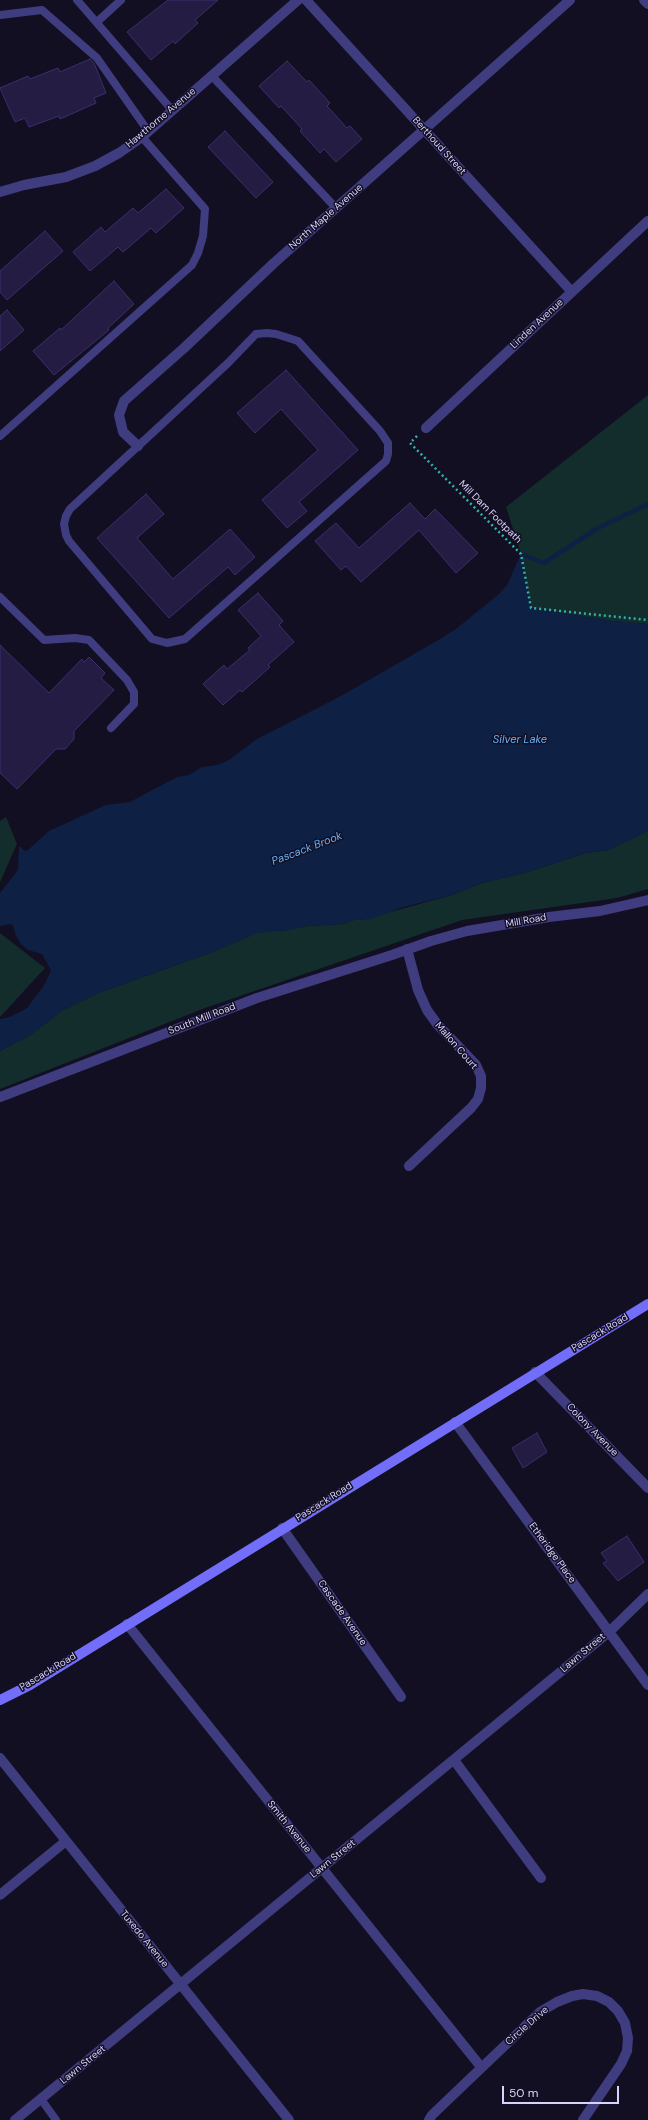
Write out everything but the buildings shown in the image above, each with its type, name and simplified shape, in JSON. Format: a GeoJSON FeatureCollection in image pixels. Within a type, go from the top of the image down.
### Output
{"type":"FeatureCollection","features":[{"type":"Feature","properties":{"kind":"street","name":"Hawthorne Avenue"},"geometry":{"type":"LineString","coordinates":[[0,192],[24,185],[66,177],[95,166],[119,153],[145,134],[298,0]]}},
{"type":"Feature","properties":{"kind":"street","name":"Berthoud Street"},"geometry":{"type":"LineString","coordinates":[[306,0],[572,292]]}},
{"type":"Feature","properties":{"kind":"street","name":"North Maple Avenue"},"geometry":{"type":"LineString","coordinates":[[138,446],[123,432],[120,415],[124,401],[183,349],[234,299],[570,0]]}},
{"type":"Feature","properties":{"kind":"street"},"geometry":{"type":"LineString","coordinates":[[644,0],[648,4]]}},
{"type":"Feature","properties":{"kind":"street","name":"Linden Avenue"},"geometry":{"type":"LineString","coordinates":[[426,428],[648,221]]}},
{"type":"Feature","properties":{"kind":"street","name":"Mill Road"},"geometry":{"type":"LineString","coordinates":[[406,949],[467,931],[549,917],[600,911],[648,900]]}},
{"type":"Feature","properties":{"kind":"street","name":"South Mill Road"},"geometry":{"type":"LineString","coordinates":[[0,1097],[257,998],[406,949]]}},
{"type":"Feature","properties":{"kind":"street","name":"Mallon Court"},"geometry":{"type":"LineString","coordinates":[[406,949],[418,990],[427,1010],[437,1024],[476,1065],[480,1076],[481,1088],[478,1099],[471,1108],[409,1166]]}},
{"type":"Feature","properties":{"kind":"street","name":"Pascack Road"},"geometry":{"type":"LineString","coordinates":[[0,1700],[30,1684],[535,1372],[648,1304]]}},
{"type":"Feature","properties":{"kind":"street","name":"Colony Avenue"},"geometry":{"type":"LineString","coordinates":[[535,1372],[648,1488]]}},
{"type":"Feature","properties":{"kind":"street","name":"Etheridge Place"},"geometry":{"type":"LineString","coordinates":[[455,1422],[648,1685]]}},
{"type":"Feature","properties":{"kind":"street","name":"Cascade Avenue"},"geometry":{"type":"LineString","coordinates":[[282,1528],[401,1697]]}},
{"type":"Feature","properties":{"kind":"street","name":"Lawn Street"},"geometry":{"type":"LineString","coordinates":[[15,2120],[609,1632],[648,1594]]}},
{"type":"Feature","properties":{"kind":"street","name":"Smith Avenue"},"geometry":{"type":"LineString","coordinates":[[127,1624],[481,2067]]}},
{"type":"Feature","properties":{"kind":"street","name":"Tuxedo Avenue"},"geometry":{"type":"LineString","coordinates":[[0,1758],[289,2120]]}},
{"type":"Feature","properties":{"kind":"street"},"geometry":{"type":"LineString","coordinates":[[454,1760],[541,1878]]}},
{"type":"Feature","properties":{"kind":"street"},"geometry":{"type":"LineString","coordinates":[[0,1895],[66,1841]]}},
{"type":"Feature","properties":{"kind":"street","name":"Circle Drive"},"geometry":{"type":"LineString","coordinates":[[430,2120],[432,2115],[540,2012],[557,2002],[572,1996],[584,1994],[597,1996],[609,2002],[618,2011],[625,2023],[628,2038],[627,2051],[611,2080],[583,2120]]}},
{"type":"Feature","properties":{"kind":"lane"},"geometry":{"type":"LineString","coordinates":[[77,0],[172,110]]}},
{"type":"Feature","properties":{"kind":"lane"},"geometry":{"type":"LineString","coordinates":[[97,22],[121,0]]}},
{"type":"Feature","properties":{"kind":"lane"},"geometry":{"type":"LineString","coordinates":[[0,15],[42,10],[97,58],[145,134],[205,209],[203,236],[198,253],[192,265],[0,436]]}},
{"type":"Feature","properties":{"kind":"lane"},"geometry":{"type":"LineString","coordinates":[[212,76],[336,208]]}},
{"type":"Feature","properties":{"kind":"lane"},"geometry":{"type":"LineString","coordinates":[[267,333],[298,341],[380,431],[388,443],[388,454],[386,461],[185,639],[167,643],[152,639],[66,535],[64,524],[70,509],[138,446],[228,363],[256,334],[267,333]]}},
{"type":"Feature","properties":{"kind":"lane"},"geometry":{"type":"LineString","coordinates":[[0,597],[44,640],[75,638],[89,640],[127,680],[134,692],[134,704],[111,728]]}},
{"type":"Feature","properties":{"kind":"lane"},"geometry":{"type":"LineString","coordinates":[[41,2099],[56,2120]]}},
{"type":"Feature","properties":{"kind":"path","name":"Mill Dam Footpath"},"geometry":{"type":"LineString","coordinates":[[426,428],[410,443],[521,554],[531,608],[648,620]]}},
{"type":"Feature","properties":{"kind":"green space"},"geometry":{"type":"Polygon","coordinates":[[[648,395],[648,624],[612,621],[531,608],[521,554],[506,507],[648,395]]]}},
{"type":"Feature","properties":{"kind":"green space"},"geometry":{"type":"Polygon","coordinates":[[[6,817],[17,844],[0,882],[0,821],[6,817]]]}},
{"type":"Feature","properties":{"kind":"green space"},"geometry":{"type":"Polygon","coordinates":[[[648,831],[648,889],[617,898],[462,920],[205,1008],[0,1089],[0,1051],[30,1035],[63,1010],[98,993],[210,953],[261,931],[281,931],[308,926],[343,924],[354,920],[365,919],[452,895],[482,883],[528,872],[586,853],[608,850],[648,831]]]}},
{"type":"Feature","properties":{"kind":"green space"},"geometry":{"type":"Polygon","coordinates":[[[0,933],[45,968],[0,1017],[0,933]]]}},
{"type":"Feature","properties":{"kind":"water","name":"Silver Lake"},"geometry":{"type":"Polygon","coordinates":[[[521,554],[531,608],[612,621],[648,624],[648,831],[608,850],[586,853],[528,872],[482,883],[452,895],[403,907],[372,919],[354,920],[343,924],[308,926],[289,930],[258,933],[210,953],[98,993],[63,1010],[30,1035],[0,1051],[0,1019],[10,1017],[27,1008],[45,984],[51,970],[42,954],[28,950],[22,945],[16,936],[13,925],[10,924],[0,926],[0,893],[18,870],[19,846],[25,851],[28,850],[49,831],[106,805],[130,802],[177,777],[189,775],[202,767],[218,765],[229,760],[257,739],[341,696],[435,642],[456,629],[499,594],[507,585],[521,554]]]}},
{"type":"Feature","properties":{"kind":"waterway"},"geometry":{"type":"LineString","coordinates":[[521,554],[544,563],[598,528],[648,504]]}},
{"type":"Feature","properties":{"kind":"water label","name":"Pascack Brook"},"geometry":{"type":"Point","coordinates":[307,849]}}]}
